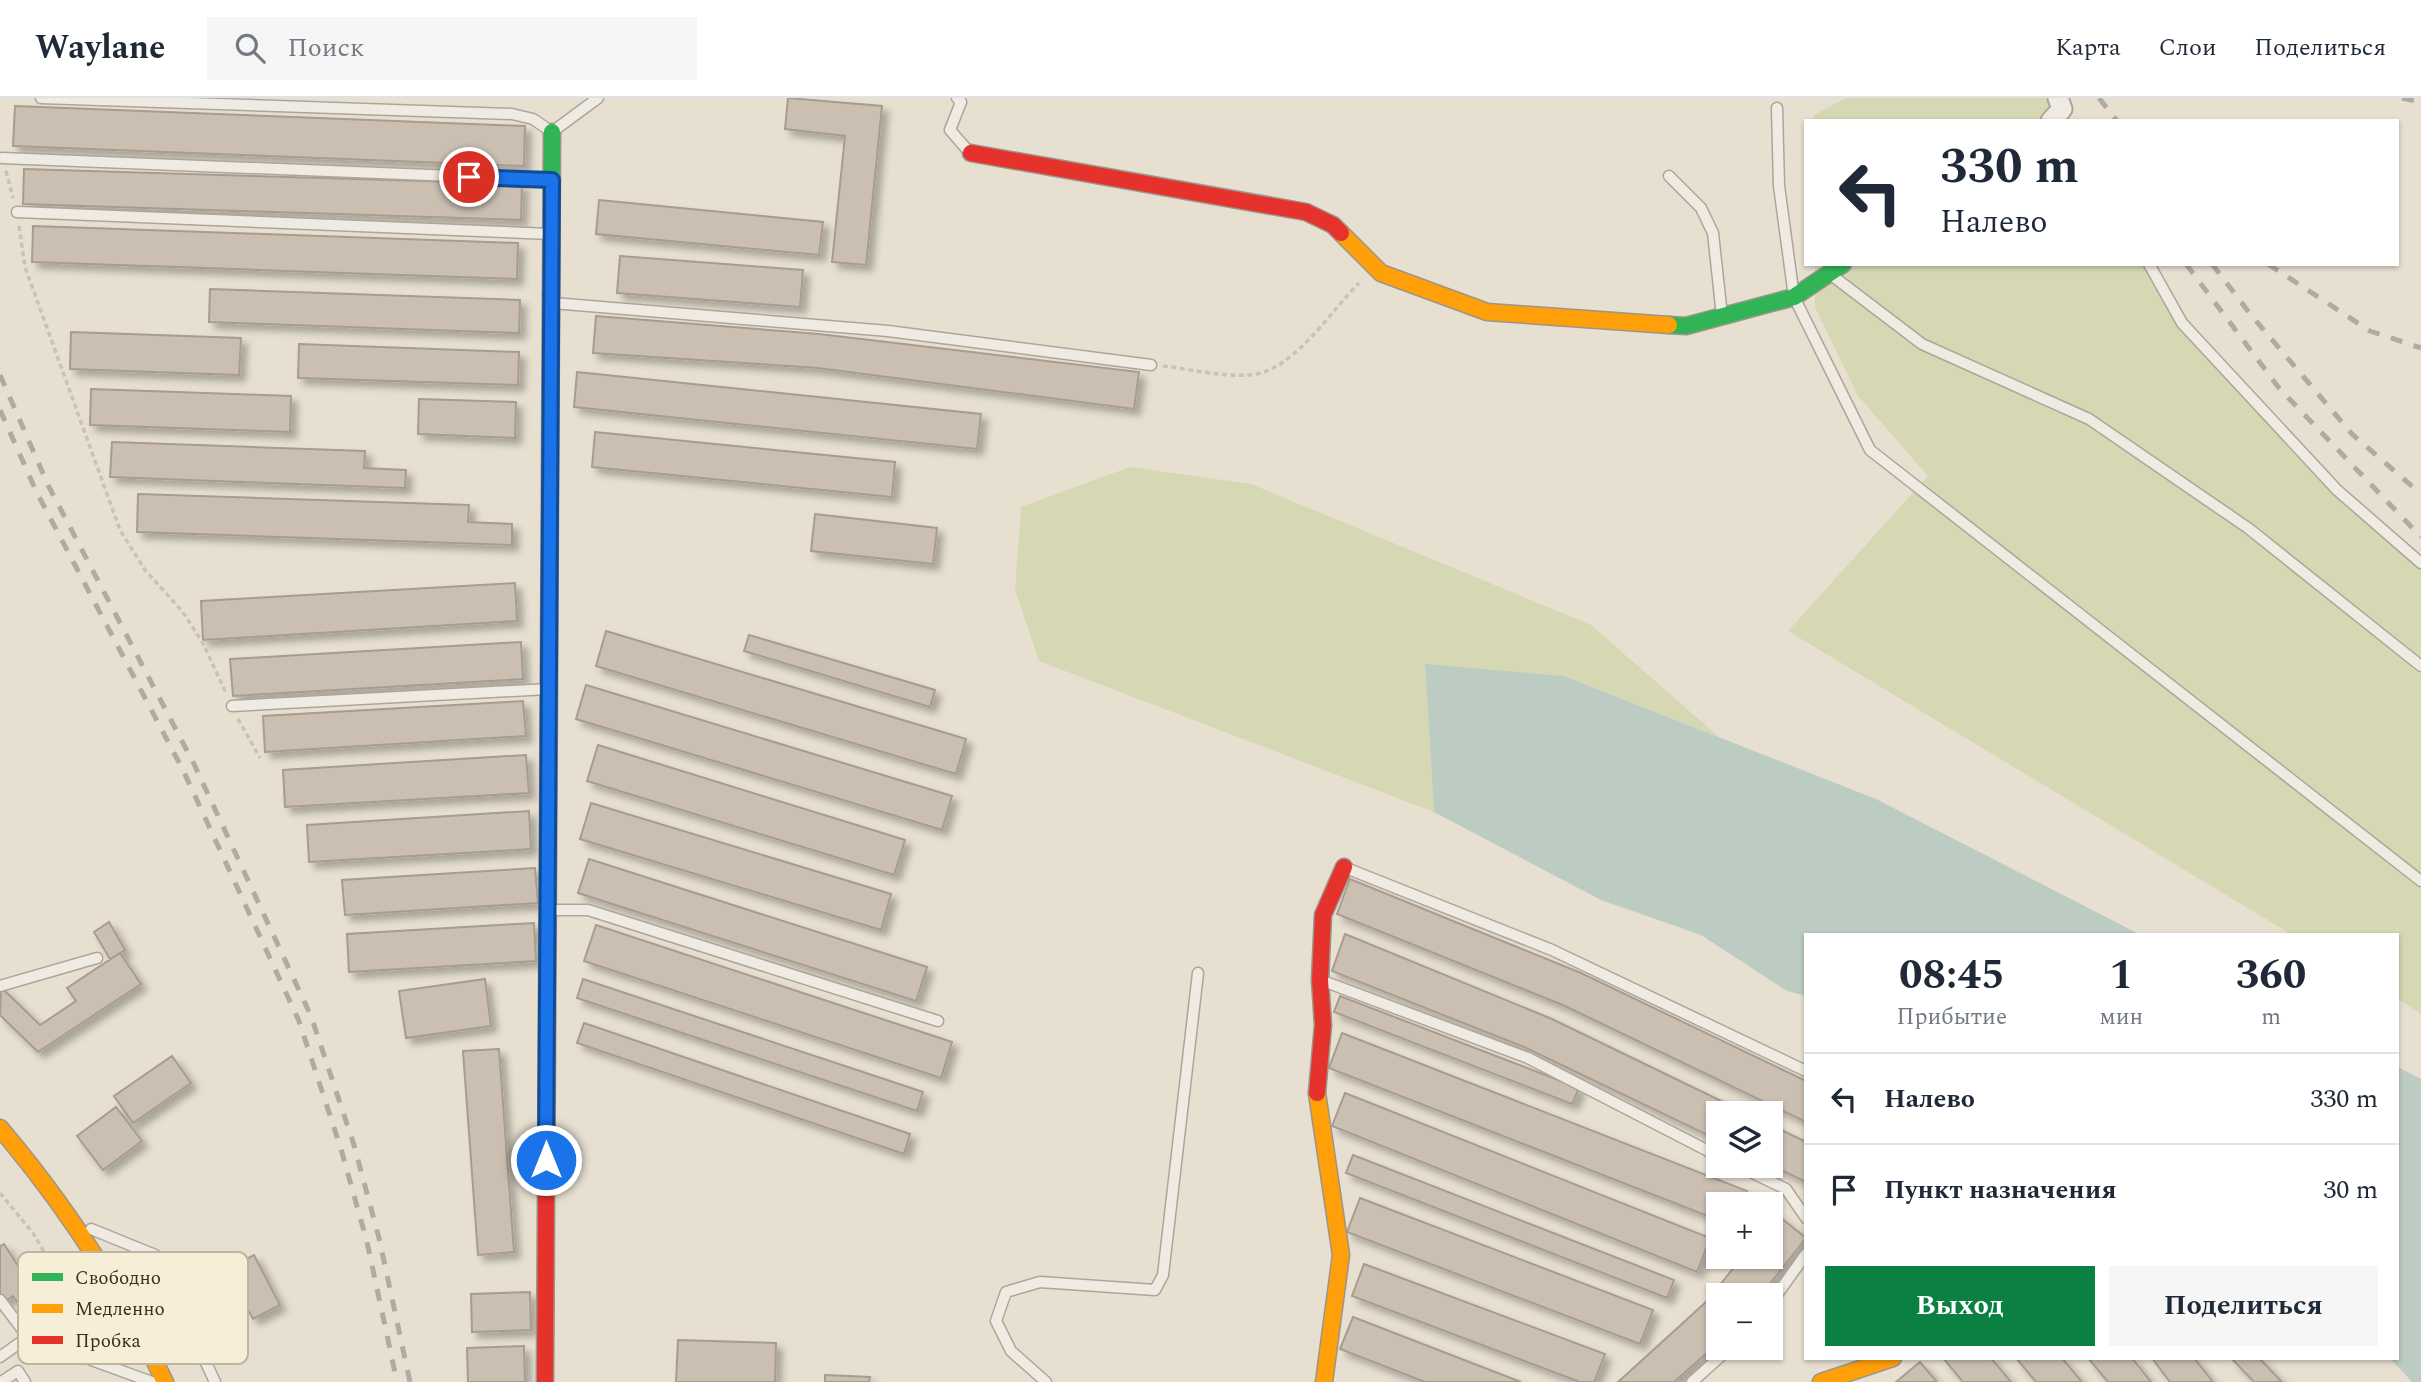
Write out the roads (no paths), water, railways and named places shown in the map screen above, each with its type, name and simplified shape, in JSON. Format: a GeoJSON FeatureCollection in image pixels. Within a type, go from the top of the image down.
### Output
{"type":"FeatureCollection","features":[{"type":"Feature","properties":{"kind":"main road"},"geometry":{"type":"LineString","coordinates":[[545,1382],[552,132]]}},
{"type":"Feature","properties":{"kind":"main road"},"geometry":{"type":"LineString","coordinates":[[971,153],[1306,212],[1333,225],[1381,273],[1487,312],[1686,326],[1794,298],[1837,269]]}},
{"type":"Feature","properties":{"kind":"main road"},"geometry":{"type":"LineString","coordinates":[[1324,1382],[1341,1255],[1317,1096],[1322,1025],[1320,980],[1323,915],[1344,867]]}},
{"type":"Feature","properties":{"kind":"main road"},"geometry":{"type":"LineString","coordinates":[[0,1128],[74,1222],[93,1252]]}},
{"type":"Feature","properties":{"kind":"main road"},"geometry":{"type":"LineString","coordinates":[[1821,1382],[1887,1360]]}},
{"type":"Feature","properties":{"kind":"main road"},"geometry":{"type":"LineString","coordinates":[[156,1364],[165,1382]]}},
{"type":"Feature","properties":{"kind":"lane"},"geometry":{"type":"LineString","coordinates":[[41,98],[512,114],[533,119],[552,132],[598,98]]}},
{"type":"Feature","properties":{"kind":"lane"},"geometry":{"type":"LineString","coordinates":[[957,98],[961,102],[950,130],[971,153]]}},
{"type":"Feature","properties":{"kind":"lane"},"geometry":{"type":"LineString","coordinates":[[1777,108],[1779,186],[1794,298],[1870,450],[2421,881]]}},
{"type":"Feature","properties":{"kind":"lane"},"geometry":{"type":"LineString","coordinates":[[2,158],[552,180]]}},
{"type":"Feature","properties":{"kind":"lane"},"geometry":{"type":"LineString","coordinates":[[1669,176],[1701,208],[1713,233],[1722,316]]}},
{"type":"Feature","properties":{"kind":"lane"},"geometry":{"type":"LineString","coordinates":[[17,212],[552,234]]}},
{"type":"Feature","properties":{"kind":"lane"},"geometry":{"type":"LineString","coordinates":[[2150,266],[2182,323],[2337,490],[2421,563]]}},
{"type":"Feature","properties":{"kind":"lane"},"geometry":{"type":"LineString","coordinates":[[1837,269],[1922,344],[2089,419],[2248,528],[2421,666]]}},
{"type":"Feature","properties":{"kind":"lane"},"geometry":{"type":"LineString","coordinates":[[551,303],[888,331],[1151,365]]}},
{"type":"Feature","properties":{"kind":"lane"},"geometry":{"type":"LineString","coordinates":[[232,706],[549,688]]}},
{"type":"Feature","properties":{"kind":"lane"},"geometry":{"type":"LineString","coordinates":[[1344,867],[1552,950],[1804,1070]]}},
{"type":"Feature","properties":{"kind":"lane"},"geometry":{"type":"LineString","coordinates":[[548,910],[587,911],[938,1021]]}},
{"type":"Feature","properties":{"kind":"lane"},"geometry":{"type":"LineString","coordinates":[[0,986],[97,958]]}},
{"type":"Feature","properties":{"kind":"lane"},"geometry":{"type":"LineString","coordinates":[[1046,1382],[1011,1351],[996,1321],[1006,1292],[1040,1282],[1155,1290],[1163,1275],[1198,973]]}},
{"type":"Feature","properties":{"kind":"lane"},"geometry":{"type":"LineString","coordinates":[[1320,980],[1528,1058],[1706,1150]]}},
{"type":"Feature","properties":{"kind":"lane"},"geometry":{"type":"LineString","coordinates":[[1763,1178],[1786,1189],[1804,1215]]}},
{"type":"Feature","properties":{"kind":"lane"},"geometry":{"type":"LineString","coordinates":[[74,1222],[148,1252]]}},
{"type":"Feature","properties":{"kind":"lane"},"geometry":{"type":"LineString","coordinates":[[1783,1286],[1804,1257]]}},
{"type":"Feature","properties":{"kind":"lane"},"geometry":{"type":"LineString","coordinates":[[0,1300],[18,1324]]}},
{"type":"Feature","properties":{"kind":"lane"},"geometry":{"type":"LineString","coordinates":[[0,1357],[18,1344]]}},
{"type":"Feature","properties":{"kind":"lane"},"geometry":{"type":"LineString","coordinates":[[1692,1382],[1717,1360]]}},
{"type":"Feature","properties":{"kind":"lane"},"geometry":{"type":"LineString","coordinates":[[102,1364],[152,1382]]}},
{"type":"Feature","properties":{"kind":"lane"},"geometry":{"type":"LineString","coordinates":[[206,1364],[215,1382]]}},
{"type":"Feature","properties":{"kind":"lane"},"geometry":{"type":"LineString","coordinates":[[1,1382],[18,1371],[25,1382]]}},
{"type":"Feature","properties":{"kind":"railway"},"geometry":{"type":"LineString","coordinates":[[2099,98],[2115,119]]}},
{"type":"Feature","properties":{"kind":"railway"},"geometry":{"type":"LineString","coordinates":[[2402,98],[2421,102]]}},
{"type":"Feature","properties":{"kind":"railway"},"geometry":{"type":"LineString","coordinates":[[2188,266],[2279,388],[2421,537]]}},
{"type":"Feature","properties":{"kind":"railway"},"geometry":{"type":"LineString","coordinates":[[2214,266],[2251,315],[2352,434],[2421,494]]}},
{"type":"Feature","properties":{"kind":"railway"},"geometry":{"type":"LineString","coordinates":[[2271,266],[2370,331],[2421,348]]}},
{"type":"Feature","properties":{"kind":"railway"},"geometry":{"type":"LineString","coordinates":[[0,375],[49,487],[194,764],[311,1016],[354,1145],[379,1238],[410,1382]]}},
{"type":"Feature","properties":{"kind":"railway"},"geometry":{"type":"LineString","coordinates":[[0,410],[37,493],[183,770],[299,1021],[341,1149],[367,1242],[397,1382]]}}]}
